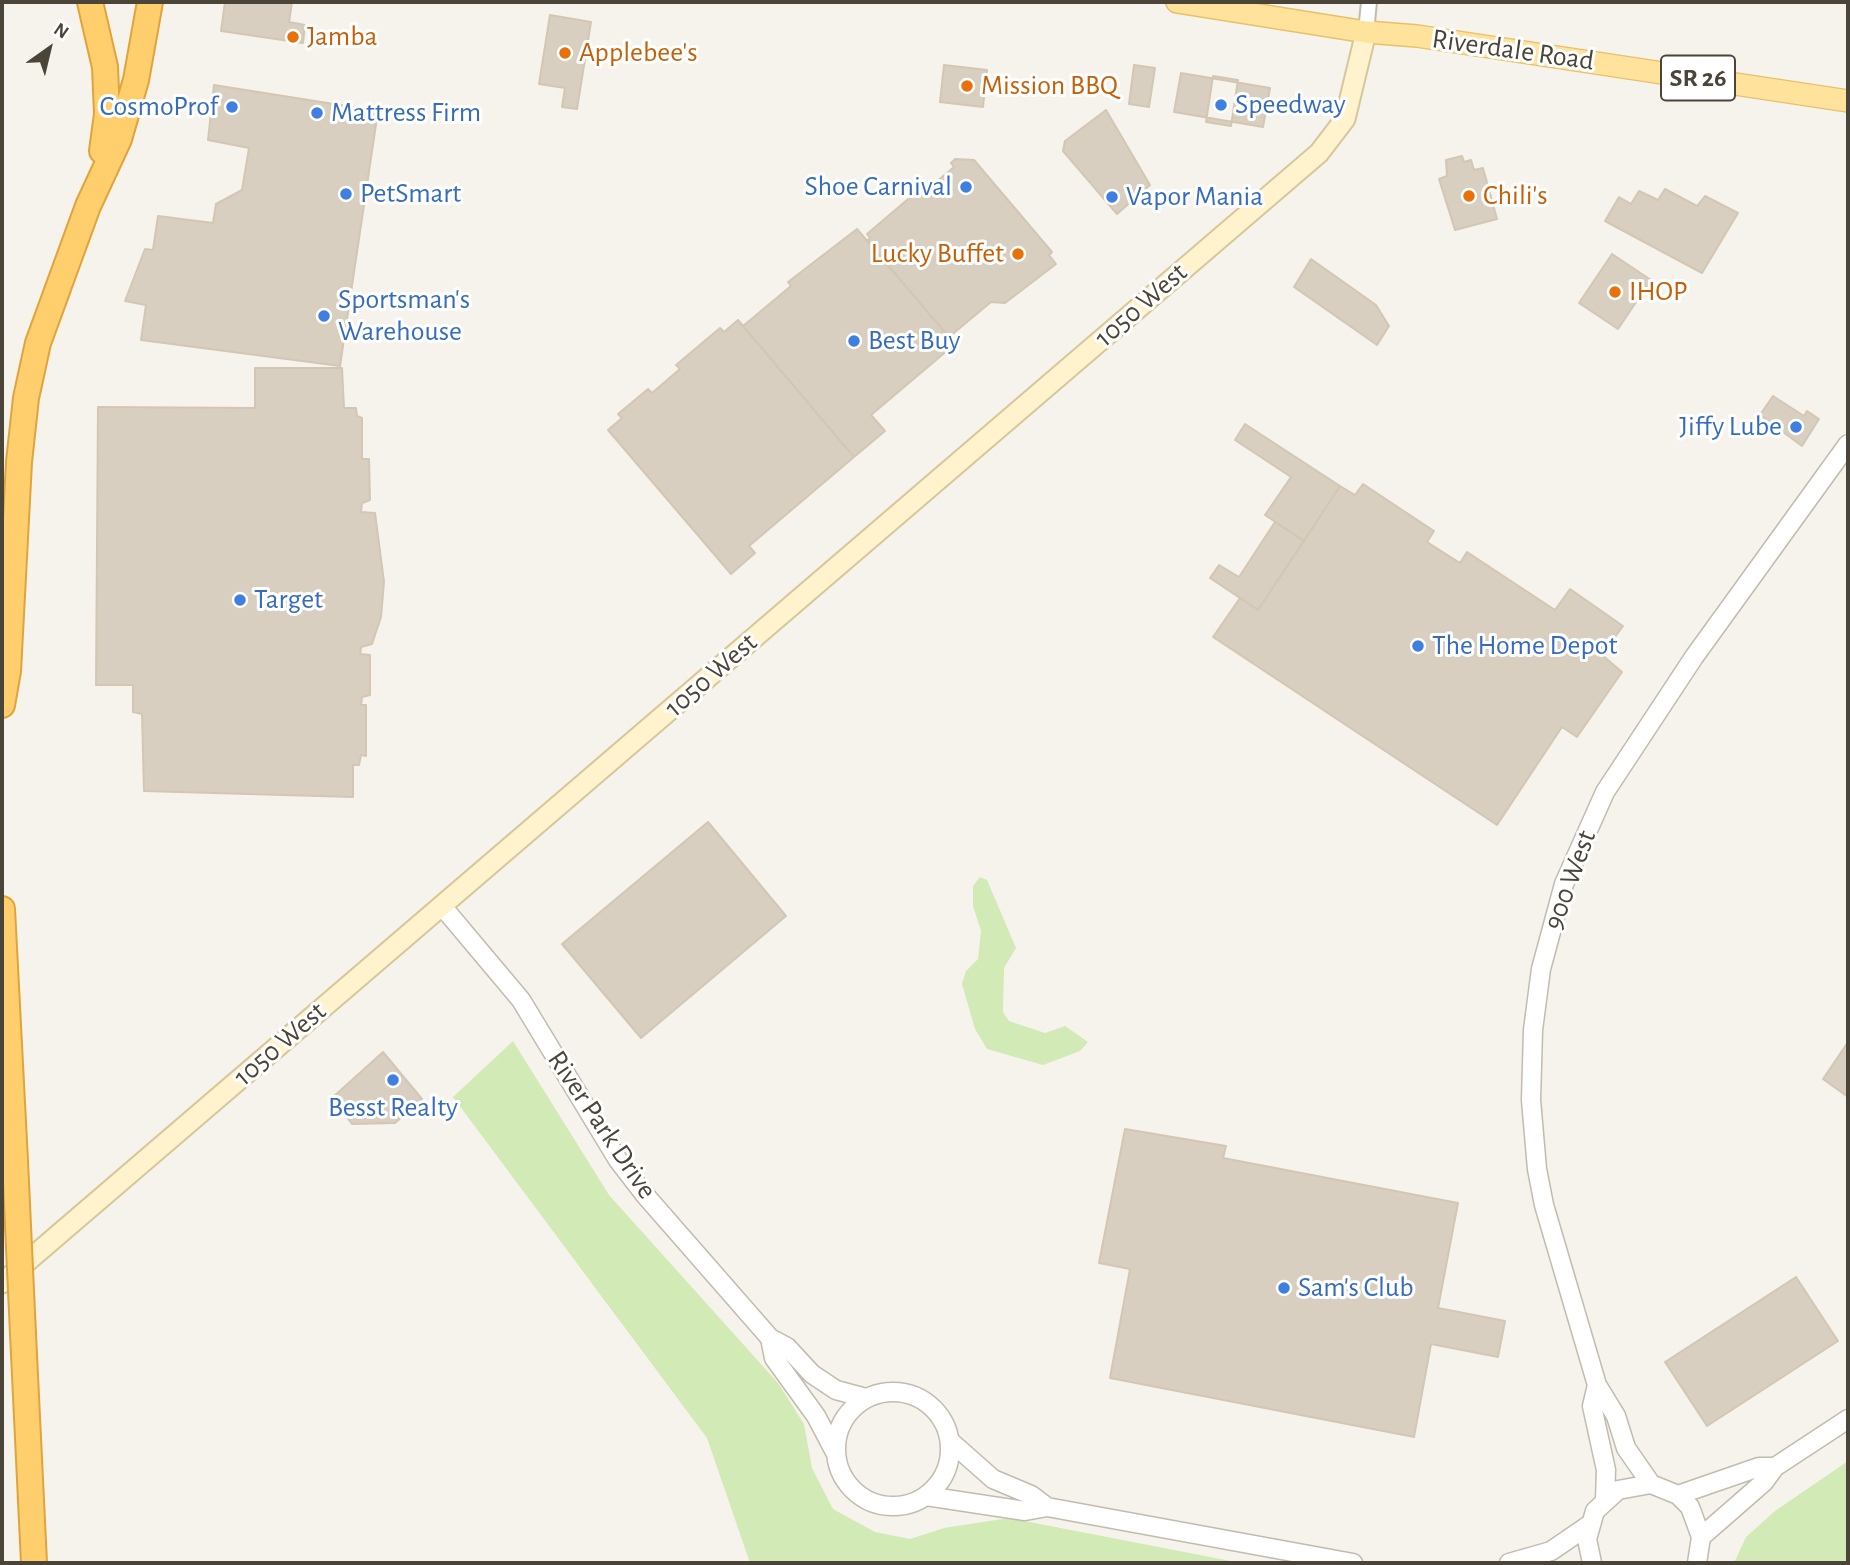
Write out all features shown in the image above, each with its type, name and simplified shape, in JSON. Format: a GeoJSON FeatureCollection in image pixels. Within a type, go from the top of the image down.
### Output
{"type":"FeatureCollection","features":[{"type":"Feature","properties":{"kind":"highway"},"geometry":{"type":"LineString","coordinates":[[88,206],[102,153],[107,114],[103,51],[90,2]]}},
{"type":"Feature","properties":{"kind":"highway"},"geometry":{"type":"LineString","coordinates":[[2,705],[8,671],[19,462],[26,398],[38,343],[88,206],[118,139],[130,104],[150,2]]}},
{"type":"Feature","properties":{"kind":"highway"},"geometry":{"type":"LineString","coordinates":[[2,909],[34,1563]]}},
{"type":"Feature","properties":{"kind":"main road","name":"Riverdale Road"},"geometry":{"type":"LineString","coordinates":[[1177,2],[1848,101]]}},
{"type":"Feature","properties":{"kind":"main road","name":"1050 West"},"geometry":{"type":"LineString","coordinates":[[2,1283],[1320,153],[1345,119],[1366,32]]}},
{"type":"Feature","properties":{"kind":"street"},"geometry":{"type":"LineString","coordinates":[[1366,32],[1369,2]]}},
{"type":"Feature","properties":{"kind":"street","name":"900 West"},"geometry":{"type":"LineString","coordinates":[[1651,1484],[1626,1448],[1616,1416],[1597,1385],[1548,1220],[1536,1158],[1531,1100],[1533,1030],[1541,969],[1552,925],[1581,840],[1622,765],[1694,657],[1848,444]]}},
{"type":"Feature","properties":{"kind":"street","name":"River Park Drive"},"geometry":{"type":"LineString","coordinates":[[442,905],[521,1000],[618,1160],[770,1338],[787,1347],[813,1374],[836,1390],[866,1398]]}},
{"type":"Feature","properties":{"kind":"street","name":"River Park Drive"},"geometry":{"type":"LineString","coordinates":[[770,1338],[774,1358],[816,1416],[835,1452]]}},
{"type":"Feature","properties":{"kind":"street","name":"900 West"},"geometry":{"type":"LineString","coordinates":[[1597,1385],[1592,1406],[1606,1470],[1605,1499]]}},
{"type":"Feature","properties":{"kind":"street"},"geometry":{"type":"LineString","coordinates":[[898,1392],[924,1401],[942,1419],[950,1441],[946,1472],[926,1496],[911,1504],[893,1507],[876,1504],[860,1496],[847,1484],[839,1469],[835,1452],[837,1435],[843,1420],[866,1398],[898,1392]]}},
{"type":"Feature","properties":{"kind":"street"},"geometry":{"type":"LineString","coordinates":[[1702,1537],[1763,1482],[1775,1467],[1848,1419]]}},
{"type":"Feature","properties":{"kind":"street"},"geometry":{"type":"LineString","coordinates":[[950,1441],[993,1479],[1031,1495],[1047,1507]]}},
{"type":"Feature","properties":{"kind":"street"},"geometry":{"type":"LineString","coordinates":[[1678,1495],[1759,1467],[1775,1467]]}},
{"type":"Feature","properties":{"kind":"street"},"geometry":{"type":"LineString","coordinates":[[1509,1563],[1552,1551],[1589,1525],[1605,1499],[1618,1490],[1651,1484],[1678,1495],[1698,1521],[1702,1537],[1697,1563]]}},
{"type":"Feature","properties":{"kind":"street"},"geometry":{"type":"LineString","coordinates":[[926,1496],[1025,1511],[1047,1507],[1353,1563]]}},
{"type":"Feature","properties":{"kind":"street"},"geometry":{"type":"LineString","coordinates":[[1589,1525],[1587,1539],[1592,1563]]}},
{"type":"Feature","properties":{"kind":"green space"},"geometry":{"type":"Polygon","coordinates":[[[980,877],[987,880],[1016,948],[1004,968],[1003,1012],[1009,1021],[1045,1033],[1065,1026],[1088,1042],[1080,1051],[1043,1065],[987,1049],[975,1029],[962,984],[966,971],[978,959],[981,931],[973,906],[973,886],[980,877]]]}},
{"type":"Feature","properties":{"kind":"green space"},"geometry":{"type":"Polygon","coordinates":[[[513,1041],[609,1195],[778,1383],[804,1424],[812,1468],[833,1509],[875,1532],[910,1539],[944,1528],[1009,1518],[1241,1563],[750,1563],[707,1438],[453,1097],[513,1041]]]}},
{"type":"Feature","properties":{"kind":"green space"},"geometry":{"type":"Polygon","coordinates":[[[1848,1461],[1848,1563],[1734,1563],[1746,1537],[1775,1511],[1848,1461]]]}},
{"type":"Feature","properties":{"kind":"building"},"geometry":{"type":"Polygon","coordinates":[[[225,2],[292,2],[289,22],[305,25],[303,43],[221,31],[225,2]]]}},
{"type":"Feature","properties":{"kind":"building","name":"Applebee's"},"geometry":{"type":"Polygon","coordinates":[[[550,15],[591,22],[577,109],[562,107],[565,88],[539,84],[550,15]]]}},
{"type":"Feature","properties":{"kind":"building"},"geometry":{"type":"Polygon","coordinates":[[[944,65],[987,70],[983,107],[940,102],[944,65]]]}},
{"type":"Feature","properties":{"kind":"building"},"geometry":{"type":"Polygon","coordinates":[[[1134,65],[1155,68],[1149,107],[1129,104],[1134,65]]]}},
{"type":"Feature","properties":{"kind":"building"},"geometry":{"type":"Polygon","coordinates":[[[1181,73],[1270,88],[1263,127],[1174,112],[1181,73]]]}},
{"type":"Feature","properties":{"kind":"building"},"geometry":{"type":"Polygon","coordinates":[[[1213,76],[1238,80],[1231,126],[1206,122],[1213,76]]]}},
{"type":"Feature","properties":{"kind":"building"},"geometry":{"type":"Polygon","coordinates":[[[214,85],[378,111],[340,366],[141,340],[146,305],[125,301],[145,249],[153,250],[158,216],[213,223],[216,204],[242,190],[249,148],[208,140],[214,85]]]}},
{"type":"Feature","properties":{"kind":"building"},"geometry":{"type":"Polygon","coordinates":[[[1106,110],[1150,185],[1117,214],[1063,151],[1065,141],[1106,110]]]}},
{"type":"Feature","properties":{"kind":"building"},"geometry":{"type":"Polygon","coordinates":[[[1462,156],[1464,162],[1471,160],[1474,170],[1483,168],[1497,219],[1455,230],[1439,179],[1447,176],[1446,160],[1462,156]]]}},
{"type":"Feature","properties":{"kind":"building"},"geometry":{"type":"Polygon","coordinates":[[[955,159],[974,160],[1052,252],[1049,255],[1056,264],[1005,303],[991,302],[949,337],[867,241],[870,238],[867,234],[921,188],[924,192],[954,167],[951,163],[955,159]]]}},
{"type":"Feature","properties":{"kind":"building"},"geometry":{"type":"Polygon","coordinates":[[[1665,189],[1697,206],[1705,196],[1738,213],[1702,273],[1605,221],[1619,197],[1631,204],[1639,191],[1658,200],[1665,189]]]}},
{"type":"Feature","properties":{"kind":"building","name":"Best Buy"},"geometry":{"type":"Polygon","coordinates":[[[857,229],[955,344],[871,415],[885,431],[854,457],[743,326],[791,286],[788,282],[857,229]]]}},
{"type":"Feature","properties":{"kind":"building","name":"IHOP"},"geometry":{"type":"Polygon","coordinates":[[[1612,254],[1651,280],[1618,329],[1579,303],[1612,254]]]}},
{"type":"Feature","properties":{"kind":"building"},"geometry":{"type":"Polygon","coordinates":[[[1311,259],[1376,305],[1389,326],[1377,345],[1294,287],[1311,259]]]}},
{"type":"Feature","properties":{"kind":"building"},"geometry":{"type":"Polygon","coordinates":[[[738,320],[854,457],[749,546],[755,553],[731,574],[608,430],[622,418],[618,414],[648,389],[652,393],[680,369],[676,365],[720,328],[724,332],[738,320]]]}},
{"type":"Feature","properties":{"kind":"building","name":"Target"},"geometry":{"type":"Polygon","coordinates":[[[255,368],[342,368],[344,408],[356,408],[357,416],[362,418],[362,459],[369,459],[370,500],[362,503],[361,512],[375,513],[384,582],[381,617],[372,644],[361,647],[360,654],[370,655],[370,695],[362,697],[361,705],[366,705],[366,756],[361,755],[359,765],[353,765],[353,797],[144,791],[142,714],[133,712],[133,685],[96,685],[98,407],[255,408],[255,368]]]}},
{"type":"Feature","properties":{"kind":"building","name":"Jiffy Lube"},"geometry":{"type":"Polygon","coordinates":[[[1773,396],[1804,416],[1807,411],[1819,419],[1802,446],[1760,415],[1773,396]]]}},
{"type":"Feature","properties":{"kind":"building"},"geometry":{"type":"Polygon","coordinates":[[[1245,424],[1340,486],[1304,541],[1265,515],[1291,477],[1235,440],[1245,424]]]}},
{"type":"Feature","properties":{"kind":"building","name":"The Home Depot"},"geometry":{"type":"Polygon","coordinates":[[[1363,484],[1434,531],[1427,542],[1460,563],[1467,552],[1555,610],[1570,589],[1623,626],[1602,655],[1622,672],[1577,737],[1562,727],[1497,825],[1213,637],[1240,598],[1258,610],[1340,486],[1355,495],[1363,484]]]}},
{"type":"Feature","properties":{"kind":"building"},"geometry":{"type":"Polygon","coordinates":[[[1275,522],[1304,541],[1258,610],[1210,578],[1219,565],[1239,577],[1275,522]]]}},
{"type":"Feature","properties":{"kind":"building"},"geometry":{"type":"Polygon","coordinates":[[[708,822],[786,916],[641,1038],[562,944],[708,822]]]}},
{"type":"Feature","properties":{"kind":"building"},"geometry":{"type":"Polygon","coordinates":[[[1848,1042],[1848,1097],[1823,1079],[1848,1042]]]}},
{"type":"Feature","properties":{"kind":"building"},"geometry":{"type":"Polygon","coordinates":[[[383,1052],[422,1099],[395,1123],[352,1124],[332,1098],[383,1052]]]}},
{"type":"Feature","properties":{"kind":"building","name":"Sam's Club"},"geometry":{"type":"Polygon","coordinates":[[[1125,1129],[1226,1146],[1223,1158],[1458,1203],[1438,1308],[1505,1321],[1498,1357],[1431,1344],[1414,1437],[1110,1378],[1130,1269],[1099,1263],[1125,1129]]]}},
{"type":"Feature","properties":{"kind":"building"},"geometry":{"type":"Polygon","coordinates":[[[1796,1277],[1838,1341],[1707,1426],[1665,1362],[1796,1277]]]}},
{"type":"Feature","properties":{"kind":"place","name":"Jamba"},"geometry":{"type":"Point","coordinates":[293,37]}},
{"type":"Feature","properties":{"kind":"place","name":"Applebee's"},"geometry":{"type":"Point","coordinates":[565,53]}},
{"type":"Feature","properties":{"kind":"place","name":"Mission BBQ"},"geometry":{"type":"Point","coordinates":[967,86]}},
{"type":"Feature","properties":{"kind":"place","name":"Speedway"},"geometry":{"type":"Point","coordinates":[1221,105]}},
{"type":"Feature","properties":{"kind":"place","name":"CosmoProf"},"geometry":{"type":"Point","coordinates":[232,107]}},
{"type":"Feature","properties":{"kind":"place","name":"Mattress Firm"},"geometry":{"type":"Point","coordinates":[317,113]}},
{"type":"Feature","properties":{"kind":"place","name":"Shoe Carnival"},"geometry":{"type":"Point","coordinates":[966,187]}},
{"type":"Feature","properties":{"kind":"place","name":"PetSmart"},"geometry":{"type":"Point","coordinates":[346,194]}},
{"type":"Feature","properties":{"kind":"place","name":"Chili's"},"geometry":{"type":"Point","coordinates":[1469,196]}},
{"type":"Feature","properties":{"kind":"place","name":"Vapor Mania"},"geometry":{"type":"Point","coordinates":[1112,197]}},
{"type":"Feature","properties":{"kind":"place","name":"Lucky Buffet"},"geometry":{"type":"Point","coordinates":[1018,254]}},
{"type":"Feature","properties":{"kind":"place","name":"IHOP"},"geometry":{"type":"Point","coordinates":[1615,292]}},
{"type":"Feature","properties":{"kind":"place","name":"Sportsman's Warehouse"},"geometry":{"type":"Point","coordinates":[324,316]}},
{"type":"Feature","properties":{"kind":"place","name":"Best Buy"},"geometry":{"type":"Point","coordinates":[854,341]}},
{"type":"Feature","properties":{"kind":"place","name":"Jiffy Lube"},"geometry":{"type":"Point","coordinates":[1796,427]}},
{"type":"Feature","properties":{"kind":"place","name":"Target"},"geometry":{"type":"Point","coordinates":[240,600]}},
{"type":"Feature","properties":{"kind":"place","name":"The Home Depot"},"geometry":{"type":"Point","coordinates":[1418,646]}},
{"type":"Feature","properties":{"kind":"place","name":"Besst Realty"},"geometry":{"type":"Point","coordinates":[393,1080]}},
{"type":"Feature","properties":{"kind":"place","name":"Sam's Club"},"geometry":{"type":"Point","coordinates":[1284,1288]}}]}
